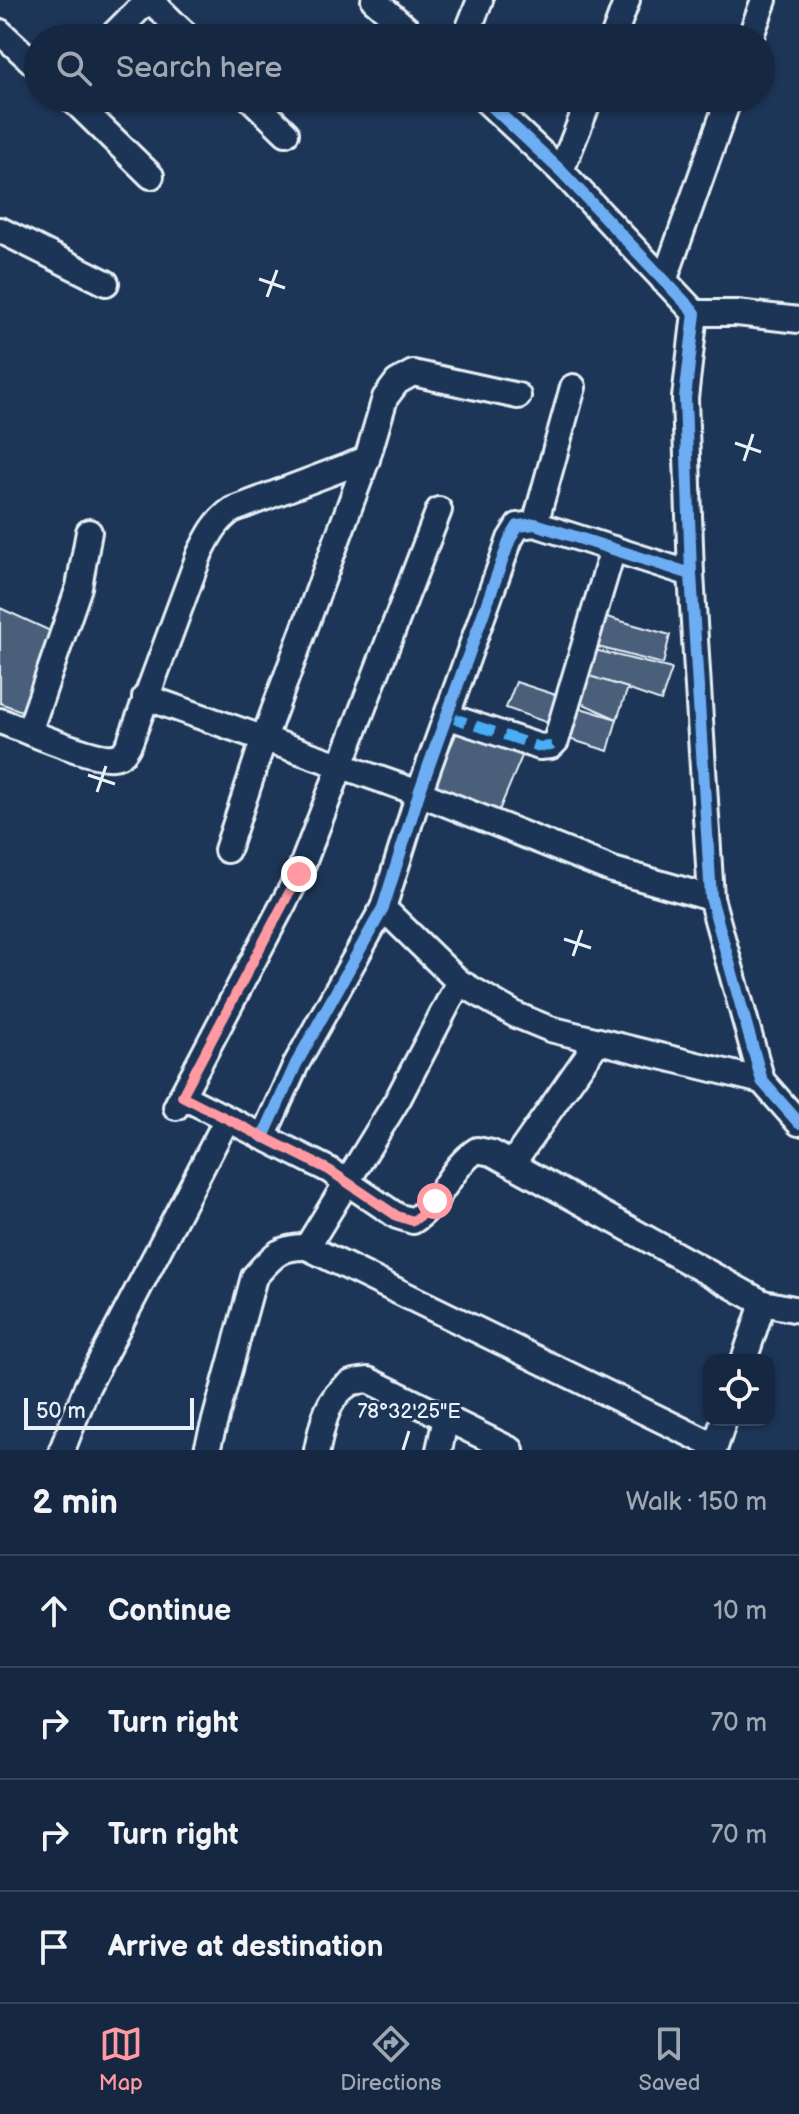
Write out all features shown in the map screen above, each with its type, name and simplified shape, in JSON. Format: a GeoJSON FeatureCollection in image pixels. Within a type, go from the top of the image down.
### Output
{"type":"FeatureCollection","features":[{"type":"Feature","properties":{"kind":"street"},"geometry":{"type":"LineString","coordinates":[[124,24],[149,0],[174,24]]}},
{"type":"Feature","properties":{"kind":"street"},"geometry":{"type":"LineString","coordinates":[[374,0],[401,24]]}},
{"type":"Feature","properties":{"kind":"street"},"geometry":{"type":"LineString","coordinates":[[471,24],[480,0]]}},
{"type":"Feature","properties":{"kind":"street"},"geometry":{"type":"LineString","coordinates":[[618,24],[627,0]]}},
{"type":"Feature","properties":{"kind":"street"},"geometry":{"type":"LineString","coordinates":[[755,24],[764,0]]}},
{"type":"Feature","properties":{"kind":"street"},"geometry":{"type":"LineString","coordinates":[[0,32],[24,54]]}},
{"type":"Feature","properties":{"kind":"street"},"geometry":{"type":"LineString","coordinates":[[85,112],[151,176]]}},
{"type":"Feature","properties":{"kind":"street"},"geometry":{"type":"LineString","coordinates":[[264,112],[286,133]]}},
{"type":"Feature","properties":{"kind":"street"},"geometry":{"type":"LineString","coordinates":[[498,112],[561,171],[695,313],[737,313],[799,320]]}},
{"type":"Feature","properties":{"kind":"street"},"geometry":{"type":"LineString","coordinates":[[561,171],[584,112]]}},
{"type":"Feature","properties":{"kind":"street"},"geometry":{"type":"LineString","coordinates":[[664,281],[724,112]]}},
{"type":"Feature","properties":{"kind":"street"},"geometry":{"type":"LineString","coordinates":[[0,230],[106,283]]}},
{"type":"Feature","properties":{"kind":"street"},"geometry":{"type":"LineString","coordinates":[[695,313],[685,398],[691,574],[711,898],[762,1081],[799,1123]]}},
{"type":"Feature","properties":{"kind":"street"},"geometry":{"type":"LineString","coordinates":[[227,850],[264,738],[367,459],[385,398],[397,382],[413,373],[518,396]]}},
{"type":"Feature","properties":{"kind":"street"},"geometry":{"type":"LineString","coordinates":[[535,524],[573,387]]}},
{"type":"Feature","properties":{"kind":"street"},"geometry":{"type":"LineString","coordinates":[[0,721],[96,756],[114,757],[124,753],[200,553],[221,517],[232,510],[367,459]]}},
{"type":"Feature","properties":{"kind":"street"},"geometry":{"type":"LineString","coordinates":[[439,510],[299,874],[179,1102],[227,1119],[329,1170],[397,1216],[413,1221],[435,1201],[464,1158],[477,1150],[492,1153],[763,1303],[799,1310]]}},
{"type":"Feature","properties":{"kind":"street"},"geometry":{"type":"LineString","coordinates":[[263,1137],[296,1064],[383,908],[419,793],[510,539],[518,526],[535,524],[691,574]]}},
{"type":"Feature","properties":{"kind":"street"},"geometry":{"type":"LineString","coordinates":[[29,732],[79,587],[89,532]]}},
{"type":"Feature","properties":{"kind":"street"},"geometry":{"type":"LineString","coordinates":[[447,716],[540,747],[551,746],[556,741],[613,549]]}},
{"type":"Feature","properties":{"kind":"street"},"geometry":{"type":"LineString","coordinates":[[145,697],[419,793],[613,870],[711,898]]}},
{"type":"Feature","properties":{"kind":"street"},"geometry":{"type":"LineString","coordinates":[[383,908],[459,982],[516,1015],[550,1029],[762,1081]]}},
{"type":"Feature","properties":{"kind":"street"},"geometry":{"type":"LineString","coordinates":[[307,1247],[398,1099],[459,982]]}},
{"type":"Feature","properties":{"kind":"street"},"geometry":{"type":"LineString","coordinates":[[512,1164],[598,1041]]}},
{"type":"Feature","properties":{"kind":"street"},"geometry":{"type":"LineString","coordinates":[[62,1450],[87,1387],[227,1119]]}},
{"type":"Feature","properties":{"kind":"street"},"geometry":{"type":"LineString","coordinates":[[207,1450],[254,1277],[273,1256],[289,1247],[307,1247],[715,1448],[722,1426]]}},
{"type":"Feature","properties":{"kind":"street"},"geometry":{"type":"LineString","coordinates":[[746,1354],[763,1303]]}},
{"type":"Feature","properties":{"kind":"street"},"geometry":{"type":"LineString","coordinates":[[317,1450],[323,1417],[338,1393],[351,1383],[368,1380],[511,1450]]}},
{"type":"Feature","properties":{"kind":"street"},"geometry":{"type":"LineString","coordinates":[[439,1450],[446,1418]]}},
{"type":"Feature","properties":{"kind":"building"},"geometry":{"type":"Polygon","coordinates":[[[0,608],[57,634],[27,713],[0,703],[0,608]]]}},
{"type":"Feature","properties":{"kind":"building"},"geometry":{"type":"Polygon","coordinates":[[[603,616],[670,635],[663,664],[594,646],[603,616]]]}},
{"type":"Feature","properties":{"kind":"building"},"geometry":{"type":"Polygon","coordinates":[[[595,650],[672,669],[661,701],[586,675],[595,650]]]}},
{"type":"Feature","properties":{"kind":"building"},"geometry":{"type":"Polygon","coordinates":[[[586,675],[628,688],[617,719],[579,702],[586,675]]]}},
{"type":"Feature","properties":{"kind":"building"},"geometry":{"type":"Polygon","coordinates":[[[516,682],[556,695],[551,724],[506,708],[516,682]]]}},
{"type":"Feature","properties":{"kind":"building"},"geometry":{"type":"Polygon","coordinates":[[[577,707],[617,719],[608,751],[566,738],[577,707]]]}},
{"type":"Feature","properties":{"kind":"building"},"geometry":{"type":"Polygon","coordinates":[[[461,723],[525,749],[495,820],[433,786],[461,723]]]}},
{"type":"Feature","properties":{"kind":"marked path"},"geometry":{"type":"LineString","coordinates":[[447,716],[540,747],[551,746],[556,741]]}},
{"type":"Feature","properties":{"kind":"cycle path"},"geometry":{"type":"LineString","coordinates":[[498,112],[561,171],[695,313],[685,398],[691,574],[711,898],[762,1081],[799,1123]]}},
{"type":"Feature","properties":{"kind":"cycle path"},"geometry":{"type":"LineString","coordinates":[[263,1137],[296,1064],[383,908],[419,793],[510,539],[518,526],[535,524],[691,574]]}},
{"type":"Feature","properties":{"kind":"route"},"geometry":{"type":"LineString","coordinates":[[299,874],[182,1096],[329,1170],[397,1216],[413,1221],[435,1201]]}}]}
